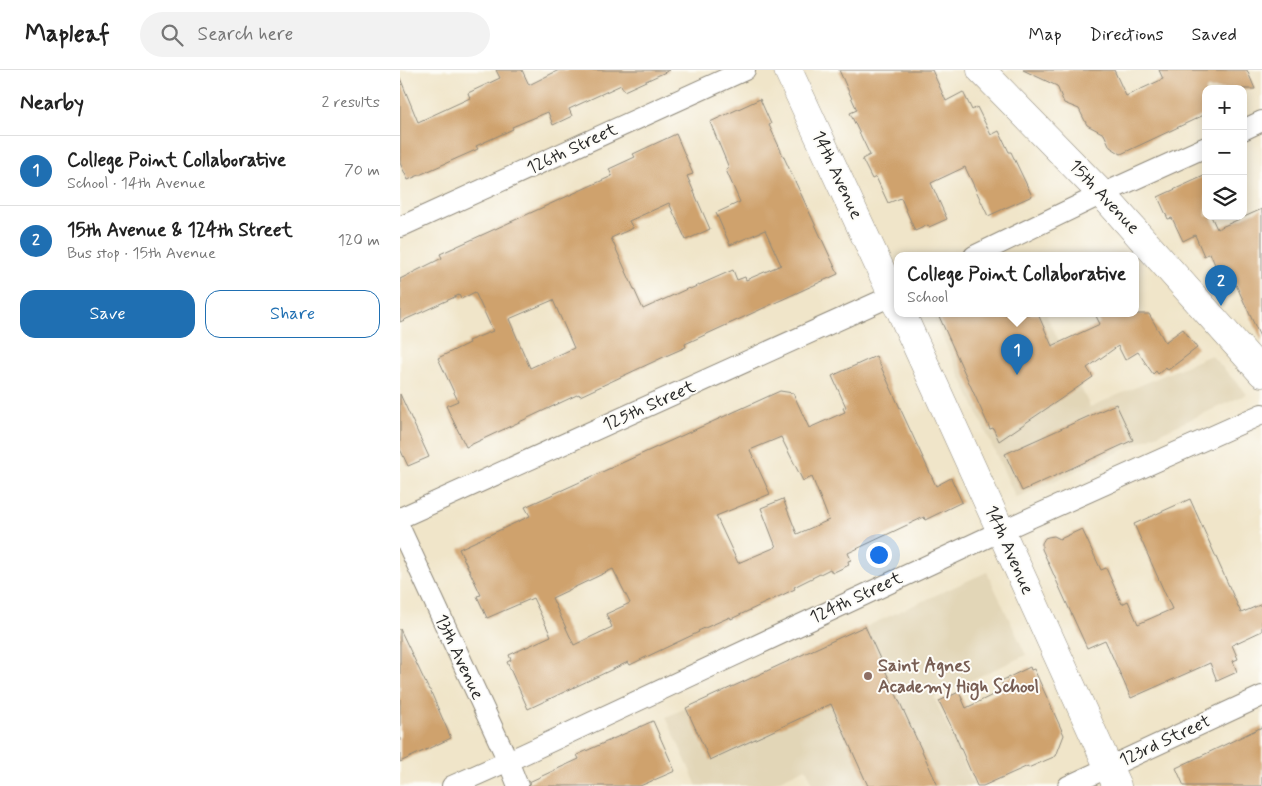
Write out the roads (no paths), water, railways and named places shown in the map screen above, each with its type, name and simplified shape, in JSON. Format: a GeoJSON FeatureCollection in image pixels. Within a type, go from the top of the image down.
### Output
{"type":"FeatureCollection","features":[{"type":"Feature","properties":{"kind":"street","name":"126th Street"},"geometry":{"type":"LineString","coordinates":[[400,227],[745,70]]}},
{"type":"Feature","properties":{"kind":"street","name":"14th Avenue"},"geometry":{"type":"LineString","coordinates":[[788,70],[894,294]]}},
{"type":"Feature","properties":{"kind":"street","name":"15th Avenue"},"geometry":{"type":"LineString","coordinates":[[981,70],[1102,194],[1262,373]]}},
{"type":"Feature","properties":{"kind":"street"},"geometry":{"type":"LineString","coordinates":[[1247,128],[1262,121]]}},
{"type":"Feature","properties":{"kind":"street"},"geometry":{"type":"LineString","coordinates":[[982,252],[1102,194],[1202,149]]}},
{"type":"Feature","properties":{"kind":"street","name":"125th Street"},"geometry":{"type":"LineString","coordinates":[[400,518],[894,304]]}},
{"type":"Feature","properties":{"kind":"street","name":"14th Avenue"},"geometry":{"type":"LineString","coordinates":[[905,317],[1113,777]]}},
{"type":"Feature","properties":{"kind":"street","name":"124th Street"},"geometry":{"type":"LineString","coordinates":[[452,786],[1001,531],[1262,414]]}},
{"type":"Feature","properties":{"kind":"street","name":"13th Avenue"},"geometry":{"type":"LineString","coordinates":[[400,528],[518,786]]}},
{"type":"Feature","properties":{"kind":"street","name":"123rd Street"},"geometry":{"type":"LineString","coordinates":[[1068,786],[1113,777],[1262,696]]}},
{"type":"Feature","properties":{"kind":"place","name":"15th Avenue & 124th Street"},"geometry":{"type":"Point","coordinates":[1221,306]}},
{"type":"Feature","properties":{"kind":"place","name":"College Point Collaborative"},"geometry":{"type":"Point","coordinates":[1017,375]}},
{"type":"Feature","properties":{"kind":"place","name":"Saint Agnes Academy High School"},"geometry":{"type":"Point","coordinates":[868,676]}}]}
